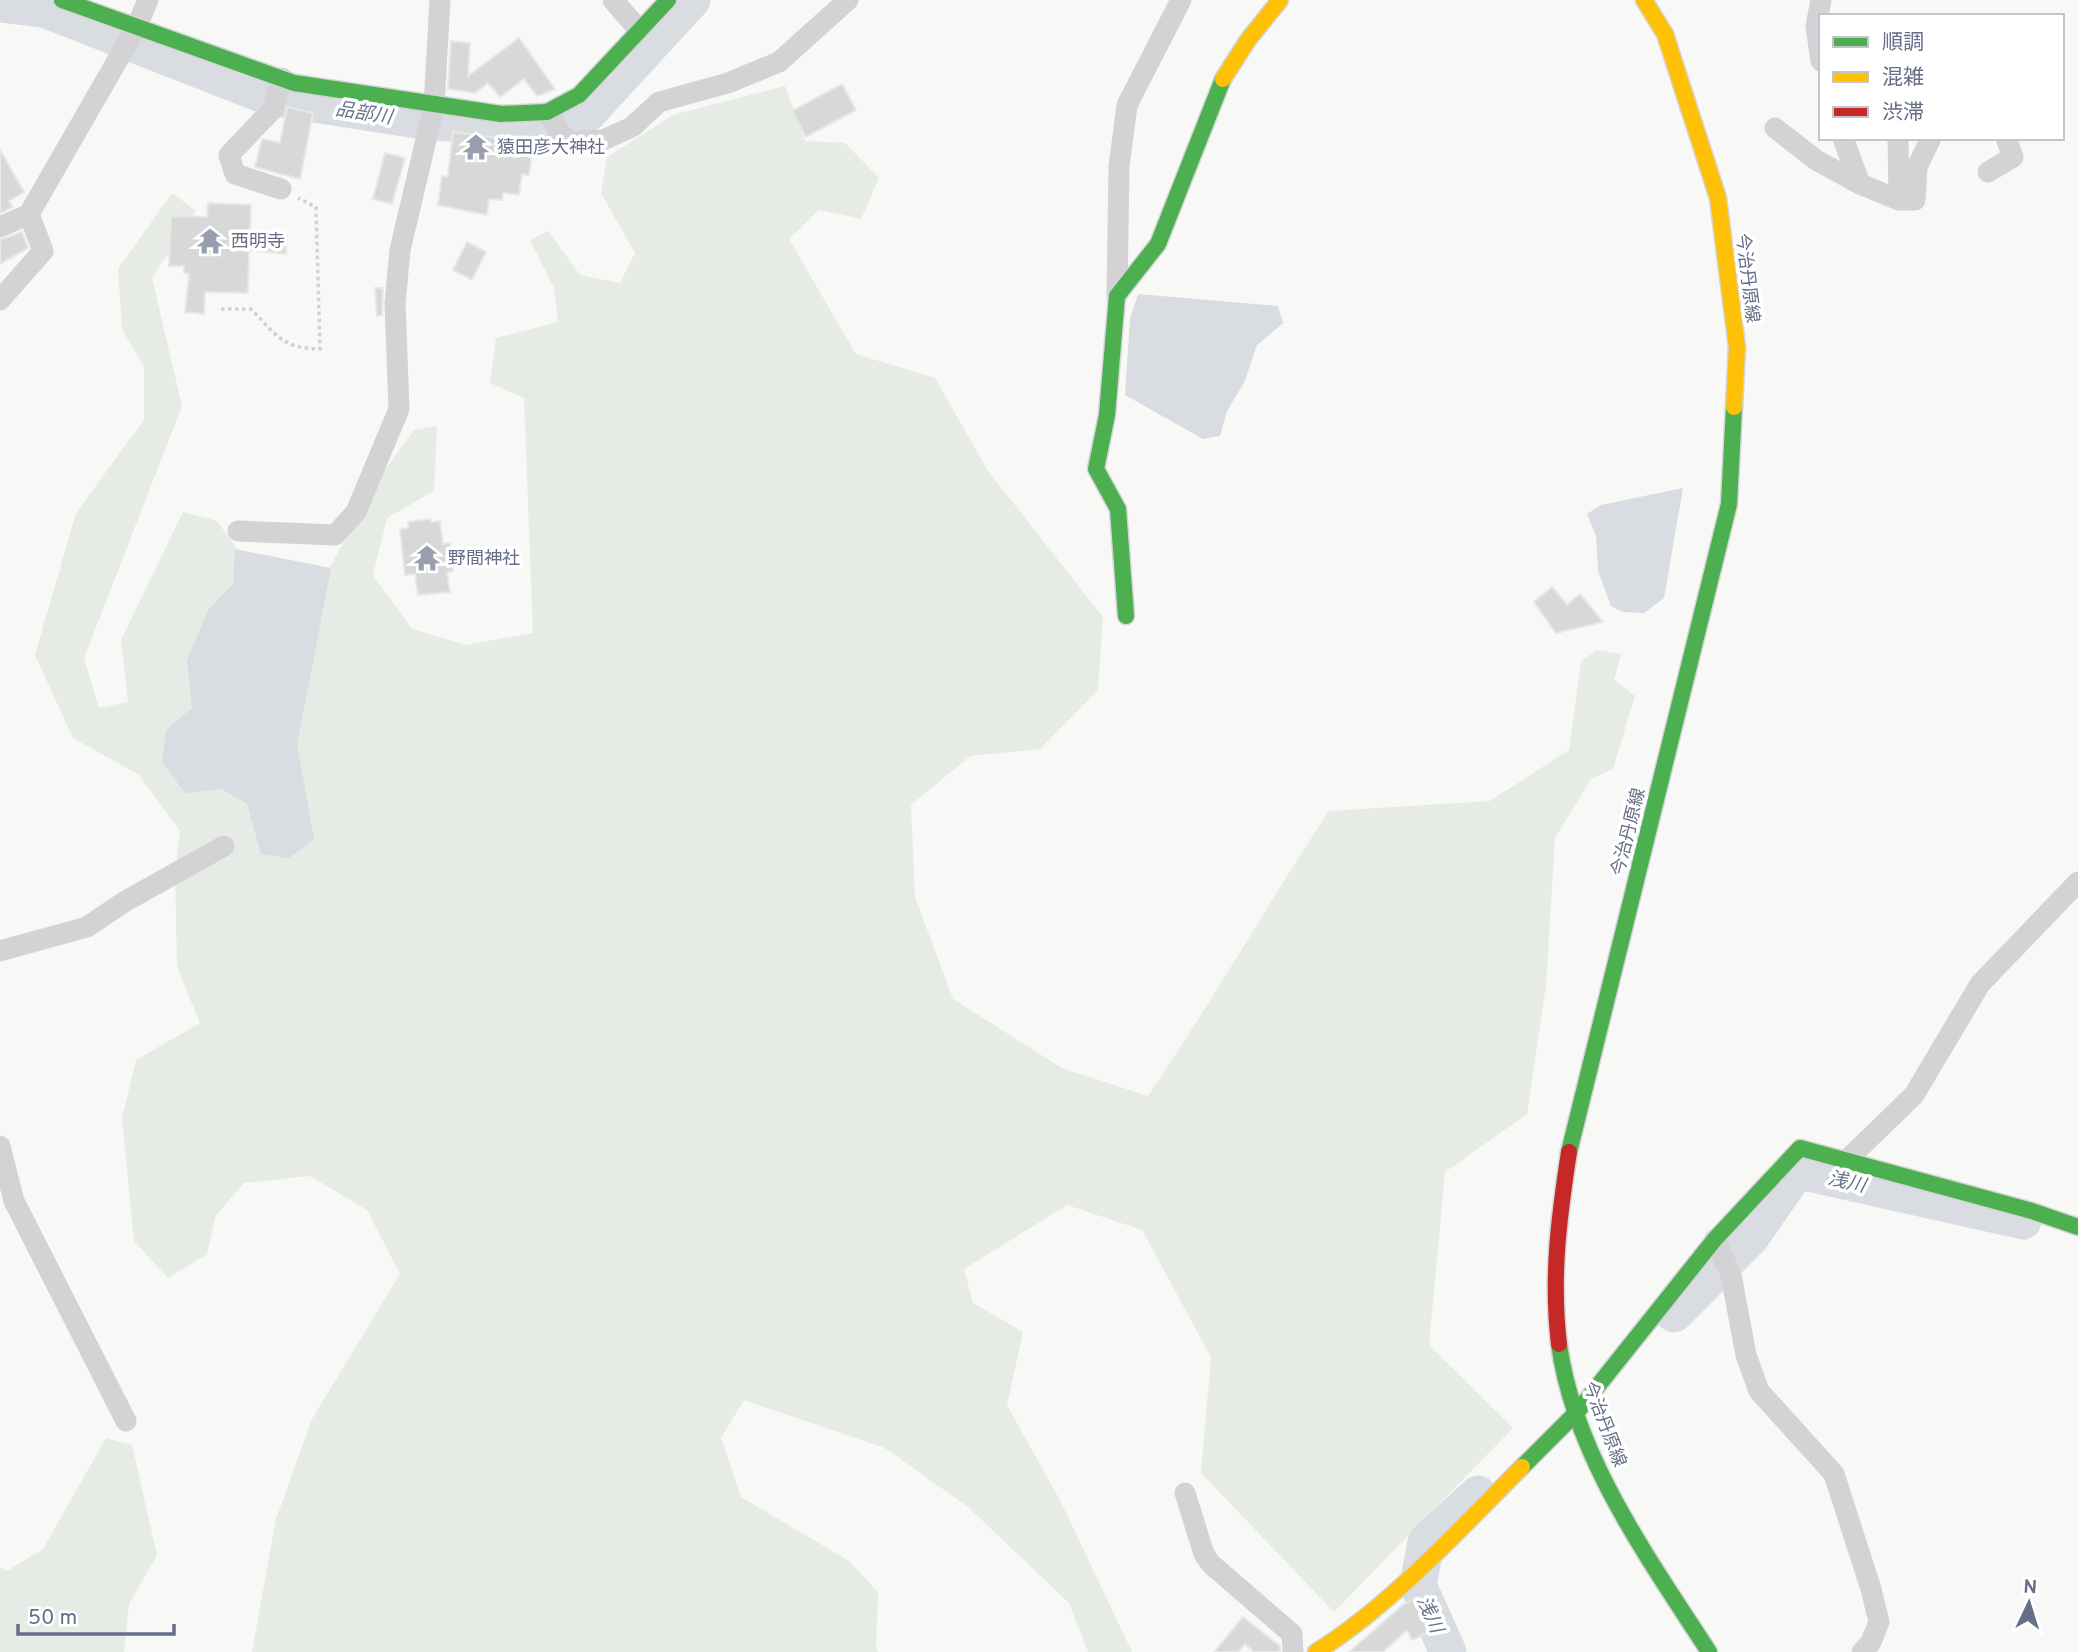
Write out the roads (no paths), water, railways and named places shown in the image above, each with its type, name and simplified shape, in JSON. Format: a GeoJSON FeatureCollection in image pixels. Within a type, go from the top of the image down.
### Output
{"type":"FeatureCollection","features":[{"type":"Feature","properties":{"kind":"street"},"geometry":{"type":"LineString","coordinates":[[62,0],[282,78],[353,94],[501,114],[547,112],[579,95],[667,0]]}},
{"type":"Feature","properties":{"kind":"street"},"geometry":{"type":"LineString","coordinates":[[0,227],[29,214],[136,28],[148,0]]}},
{"type":"Feature","properties":{"kind":"street"},"geometry":{"type":"LineString","coordinates":[[238,531],[335,535],[356,512],[399,409],[395,304],[400,250],[434,106],[440,0]]}},
{"type":"Feature","properties":{"kind":"street"},"geometry":{"type":"LineString","coordinates":[[613,0],[639,30]]}},
{"type":"Feature","properties":{"kind":"street"},"geometry":{"type":"LineString","coordinates":[[547,112],[567,142],[603,140],[632,127],[659,102],[728,83],[779,62],[848,0]]}},
{"type":"Feature","properties":{"kind":"street"},"geometry":{"type":"LineString","coordinates":[[1126,616],[1118,509],[1096,469],[1107,415],[1117,296],[1119,167],[1127,105],[1181,0]]}},
{"type":"Feature","properties":{"kind":"street"},"geometry":{"type":"LineString","coordinates":[[1117,296],[1158,244],[1218,88],[1248,40],[1280,0]]}},
{"type":"Feature","properties":{"kind":"street","name":"今治丹原線"},"geometry":{"type":"LineString","coordinates":[[1644,0],[1665,34],[1718,198],[1737,347],[1729,504],[1571,1142],[1560,1212],[1554,1299],[1561,1351],[1577,1412],[1619,1510],[1709,1652]]}},
{"type":"Feature","properties":{"kind":"street"},"geometry":{"type":"LineString","coordinates":[[1819,47],[1816,26],[1821,0]]}},
{"type":"Feature","properties":{"kind":"street"},"geometry":{"type":"LineString","coordinates":[[281,189],[235,174],[229,155],[273,109],[282,78]]}},
{"type":"Feature","properties":{"kind":"street"},"geometry":{"type":"LineString","coordinates":[[1775,128],[1816,160],[1860,184],[1899,200],[1915,200],[1917,167],[1930,140]]}},
{"type":"Feature","properties":{"kind":"street"},"geometry":{"type":"LineString","coordinates":[[1844,140],[1860,184]]}},
{"type":"Feature","properties":{"kind":"street"},"geometry":{"type":"LineString","coordinates":[[1898,140],[1899,200]]}},
{"type":"Feature","properties":{"kind":"street"},"geometry":{"type":"LineString","coordinates":[[1988,172],[2013,158],[2007,140]]}},
{"type":"Feature","properties":{"kind":"street"},"geometry":{"type":"LineString","coordinates":[[0,300],[43,251],[29,214]]}},
{"type":"Feature","properties":{"kind":"street"},"geometry":{"type":"LineString","coordinates":[[0,951],[87,927],[124,902],[224,846]]}},
{"type":"Feature","properties":{"kind":"street"},"geometry":{"type":"LineString","coordinates":[[1847,1160],[1914,1095],[1980,984],[2078,882]]}},
{"type":"Feature","properties":{"kind":"street"},"geometry":{"type":"LineString","coordinates":[[1316,1652],[1334,1641],[1427,1562],[1577,1412],[1715,1239],[1800,1149],[1847,1160],[2078,1227]]}},
{"type":"Feature","properties":{"kind":"street"},"geometry":{"type":"LineString","coordinates":[[2,1162],[14,1202],[126,1421]]}},
{"type":"Feature","properties":{"kind":"street"},"geometry":{"type":"LineString","coordinates":[[1715,1239],[1731,1275],[1745,1355],[1759,1391],[1834,1475],[1879,1622],[1871,1642],[1862,1652]]}},
{"type":"Feature","properties":{"kind":"street"},"geometry":{"type":"LineString","coordinates":[[1185,1493],[1204,1554],[1211,1564],[1292,1633],[1293,1652]]}},
{"type":"Feature","properties":{"kind":"waterway","name":"品部川"},"geometry":{"type":"LineString","coordinates":[[0,4],[44,9],[269,97],[417,120],[525,130],[575,122],[588,113],[692,0]]}},
{"type":"Feature","properties":{"kind":"waterway","name":"浅川"},"geometry":{"type":"LineString","coordinates":[[1674,1314],[1751,1237],[1792,1178],[1804,1172],[2023,1221]]}},
{"type":"Feature","properties":{"kind":"waterway","name":"浅川"},"geometry":{"type":"LineString","coordinates":[[1448,1652],[1418,1585],[1426,1542],[1478,1494]]}},
{"type":"Feature","properties":{"kind":"place","name":"猿田彦大神社"},"geometry":{"type":"Point","coordinates":[476,147]}},
{"type":"Feature","properties":{"kind":"place","name":"西明寺"},"geometry":{"type":"Point","coordinates":[210,241]}},
{"type":"Feature","properties":{"kind":"place","name":"野間神社"},"geometry":{"type":"Point","coordinates":[427,558]}}]}
